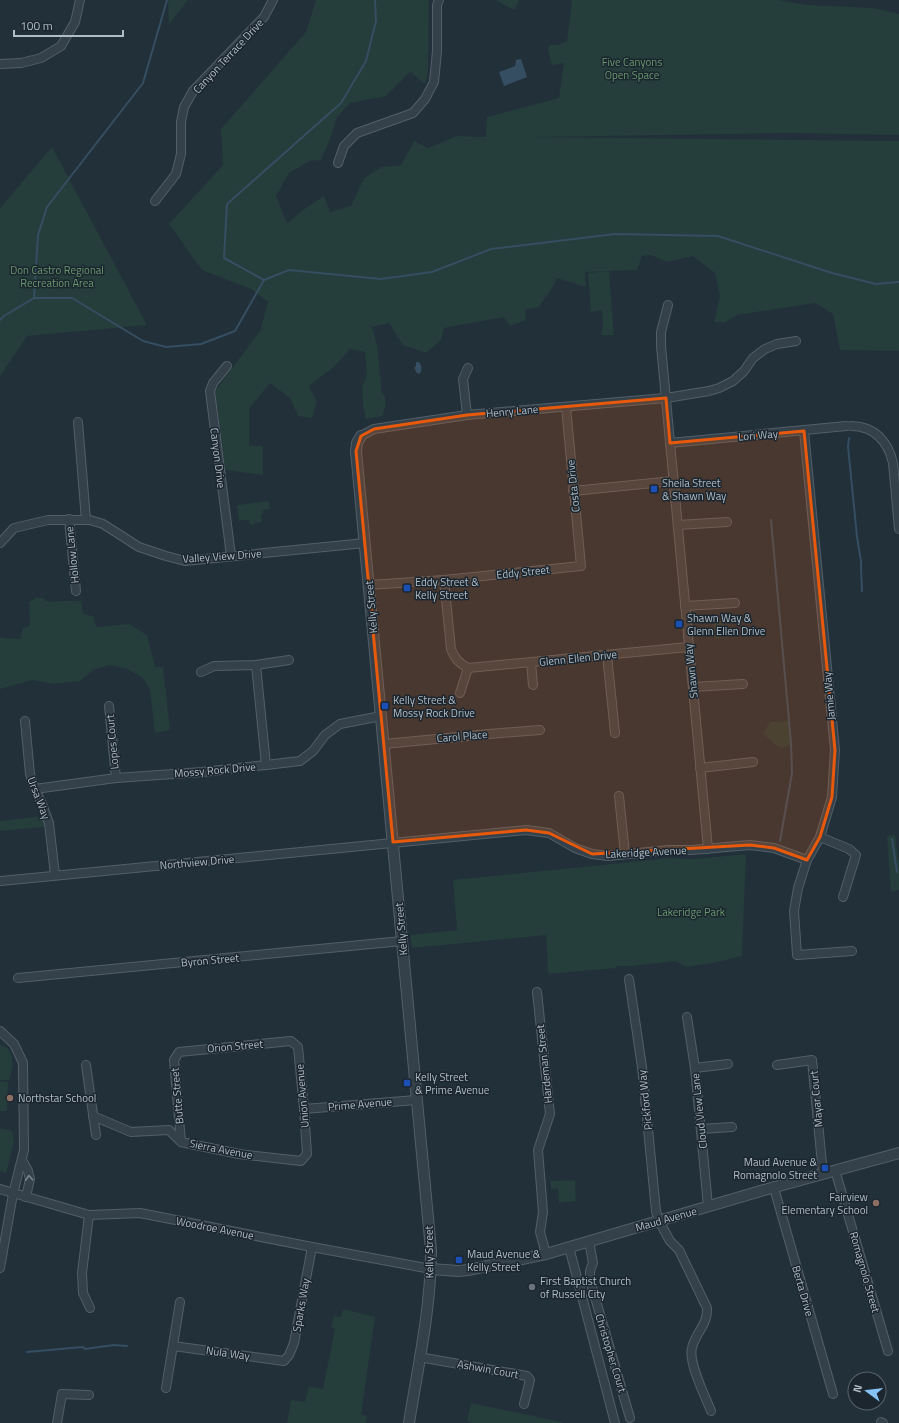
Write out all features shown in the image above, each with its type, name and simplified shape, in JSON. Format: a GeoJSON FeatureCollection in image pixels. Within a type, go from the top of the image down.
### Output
{"type":"FeatureCollection","features":[{"type":"Feature","properties":{"kind":"street"},"geometry":{"type":"LineString","coordinates":[[0,64],[21,63],[42,58],[61,46],[75,22],[80,0]]}},
{"type":"Feature","properties":{"kind":"street","name":"Canyon Terrace Drive"},"geometry":{"type":"LineString","coordinates":[[155,201],[176,174],[181,154],[181,122],[184,107],[193,91],[264,17],[273,0]]}},
{"type":"Feature","properties":{"kind":"street"},"geometry":{"type":"LineString","coordinates":[[338,163],[344,146],[356,133],[413,113],[425,99],[434,82],[437,50],[437,5],[439,0]]}},
{"type":"Feature","properties":{"kind":"street","name":"Shawn Way"},"geometry":{"type":"LineString","coordinates":[[668,305],[661,332],[661,346],[708,849]]}},
{"type":"Feature","properties":{"kind":"street","name":"Henry Lane"},"geometry":{"type":"LineString","coordinates":[[361,436],[374,429],[467,415],[666,398],[719,388],[733,381],[744,371],[753,358],[765,349],[778,344],[796,341]]}},
{"type":"Feature","properties":{"kind":"street","name":"Canyon Drive"},"geometry":{"type":"LineString","coordinates":[[227,366],[213,383],[210,391],[231,556]]}},
{"type":"Feature","properties":{"kind":"street"},"geometry":{"type":"LineString","coordinates":[[467,415],[464,379],[468,368]]}},
{"type":"Feature","properties":{"kind":"street","name":"Costa Drive"},"geometry":{"type":"LineString","coordinates":[[566,407],[581,566]]}},
{"type":"Feature","properties":{"kind":"street"},"geometry":{"type":"LineString","coordinates":[[78,422],[86,520]]}},
{"type":"Feature","properties":{"kind":"street","name":"Lori Way"},"geometry":{"type":"LineString","coordinates":[[670,443],[848,426],[864,428],[872,431],[883,440],[891,453],[899,529]]}},
{"type":"Feature","properties":{"kind":"street","name":"Jamie Way"},"geometry":{"type":"LineString","coordinates":[[804,431],[835,750],[832,797],[820,837],[807,860],[798,888],[794,911],[797,955],[852,951]]}},
{"type":"Feature","properties":{"kind":"street","name":"Kelly Street"},"geometry":{"type":"LineString","coordinates":[[361,436],[357,443],[356,451],[432,1269],[428,1304],[409,1423]]}},
{"type":"Feature","properties":{"kind":"street"},"geometry":{"type":"LineString","coordinates":[[573,491],[673,480]]}},
{"type":"Feature","properties":{"kind":"street","name":"Valley View Drive"},"geometry":{"type":"LineString","coordinates":[[0,543],[14,528],[48,520],[68,519],[86,520],[103,524],[140,547],[185,561],[365,543]]}},
{"type":"Feature","properties":{"kind":"street","name":"Hollow Lane"},"geometry":{"type":"LineString","coordinates":[[68,519],[76,591]]}},
{"type":"Feature","properties":{"kind":"street"},"geometry":{"type":"LineString","coordinates":[[678,525],[727,522]]}},
{"type":"Feature","properties":{"kind":"street","name":"Eddy Street"},"geometry":{"type":"LineString","coordinates":[[369,585],[444,580],[581,566]]}},
{"type":"Feature","properties":{"kind":"street"},"geometry":{"type":"LineString","coordinates":[[444,580],[451,649],[455,658],[468,668],[460,693]]}},
{"type":"Feature","properties":{"kind":"street"},"geometry":{"type":"LineString","coordinates":[[685,606],[735,603]]}},
{"type":"Feature","properties":{"kind":"street","name":"Glenn Ellen Drive"},"geometry":{"type":"LineString","coordinates":[[468,668],[688,647]]}},
{"type":"Feature","properties":{"kind":"street"},"geometry":{"type":"LineString","coordinates":[[607,655],[615,733]]}},
{"type":"Feature","properties":{"kind":"street"},"geometry":{"type":"LineString","coordinates":[[201,672],[214,666],[256,665],[289,660]]}},
{"type":"Feature","properties":{"kind":"street"},"geometry":{"type":"LineString","coordinates":[[531,663],[533,685]]}},
{"type":"Feature","properties":{"kind":"street"},"geometry":{"type":"LineString","coordinates":[[256,665],[266,766]]}},
{"type":"Feature","properties":{"kind":"street"},"geometry":{"type":"LineString","coordinates":[[693,687],[743,684]]}},
{"type":"Feature","properties":{"kind":"street","name":"Lopes Court"},"geometry":{"type":"LineString","coordinates":[[109,706],[116,778]]}},
{"type":"Feature","properties":{"kind":"street","name":"Mossy Rock Drive"},"geometry":{"type":"LineString","coordinates":[[35,789],[116,778],[266,766],[300,760],[314,751],[325,735],[340,724],[381,716]]}},
{"type":"Feature","properties":{"kind":"street","name":"Ursa Way"},"geometry":{"type":"LineString","coordinates":[[25,721],[30,774],[49,823],[54,875]]}},
{"type":"Feature","properties":{"kind":"street","name":"Carol Place"},"geometry":{"type":"LineString","coordinates":[[384,744],[540,730]]}},
{"type":"Feature","properties":{"kind":"street"},"geometry":{"type":"LineString","coordinates":[[700,768],[753,762]]}},
{"type":"Feature","properties":{"kind":"street"},"geometry":{"type":"LineString","coordinates":[[618,796],[625,854]]}},
{"type":"Feature","properties":{"kind":"street","name":"Lakeridge Avenue"},"geometry":{"type":"LineString","coordinates":[[393,842],[526,830],[548,833],[575,848],[592,854],[608,856],[669,850],[708,849],[750,845],[774,848],[807,860]]}},
{"type":"Feature","properties":{"kind":"street"},"geometry":{"type":"LineString","coordinates":[[820,837],[849,848],[856,855],[843,897]]}},
{"type":"Feature","properties":{"kind":"street","name":"Northview Drive"},"geometry":{"type":"LineString","coordinates":[[1,881],[378,845],[393,842]]}},
{"type":"Feature","properties":{"kind":"street","name":"Byron Street"},"geometry":{"type":"LineString","coordinates":[[18,978],[402,941]]}},
{"type":"Feature","properties":{"kind":"street","name":"Pickford Way"},"geometry":{"type":"LineString","coordinates":[[628,979],[642,1067],[656,1209],[659,1221],[670,1241],[679,1250],[707,1308],[708,1314],[706,1322],[692,1347],[691,1358],[711,1410]]}},
{"type":"Feature","properties":{"kind":"street","name":"Hardeman Street"},"geometry":{"type":"LineString","coordinates":[[537,992],[550,1114],[538,1150],[543,1212],[540,1232],[546,1254]]}},
{"type":"Feature","properties":{"kind":"street","name":"Cloud View Lane"},"geometry":{"type":"LineString","coordinates":[[687,1016],[701,1129],[708,1206]]}},
{"type":"Feature","properties":{"kind":"street"},"geometry":{"type":"LineString","coordinates":[[0,1031],[14,1044],[23,1063],[24,1150],[13,1194],[0,1268]]}},
{"type":"Feature","properties":{"kind":"street","name":"Orion Street"},"geometry":{"type":"LineString","coordinates":[[179,1052],[291,1041]]}},
{"type":"Feature","properties":{"kind":"street","name":"Union Avenue"},"geometry":{"type":"LineString","coordinates":[[291,1041],[298,1047],[307,1154]]}},
{"type":"Feature","properties":{"kind":"street","name":"Butte Street"},"geometry":{"type":"LineString","coordinates":[[179,1052],[174,1060],[181,1142]]}},
{"type":"Feature","properties":{"kind":"street","name":"Mayar Court"},"geometry":{"type":"LineString","coordinates":[[777,1065],[812,1060],[823,1174]]}},
{"type":"Feature","properties":{"kind":"street"},"geometry":{"type":"LineString","coordinates":[[86,1064],[96,1136]]}},
{"type":"Feature","properties":{"kind":"street"},"geometry":{"type":"LineString","coordinates":[[694,1068],[728,1064]]}},
{"type":"Feature","properties":{"kind":"street","name":"Prime Avenue"},"geometry":{"type":"LineString","coordinates":[[304,1109],[416,1100]]}},
{"type":"Feature","properties":{"kind":"street","name":"Sierra Avenue"},"geometry":{"type":"LineString","coordinates":[[93,1116],[131,1132],[169,1130],[181,1142],[239,1154],[301,1161],[307,1154]]}},
{"type":"Feature","properties":{"kind":"street"},"geometry":{"type":"LineString","coordinates":[[701,1129],[732,1127]]}},
{"type":"Feature","properties":{"kind":"street","name":"Maud Avenue"},"geometry":{"type":"LineString","coordinates":[[432,1269],[458,1271],[468,1270],[546,1254],[708,1206],[899,1153]]}},
{"type":"Feature","properties":{"kind":"street"},"geometry":{"type":"LineString","coordinates":[[22,1160],[28,1171],[30,1179],[26,1197]]}},
{"type":"Feature","properties":{"kind":"street","name":"Romagnolo Street"},"geometry":{"type":"LineString","coordinates":[[835,1170],[888,1351]]}},
{"type":"Feature","properties":{"kind":"street","name":"Berta Drive"},"geometry":{"type":"LineString","coordinates":[[774,1188],[833,1394]]}},
{"type":"Feature","properties":{"kind":"street","name":"Woodroe Avenue"},"geometry":{"type":"LineString","coordinates":[[0,1190],[89,1215],[140,1213],[432,1269]]}},
{"type":"Feature","properties":{"kind":"street"},"geometry":{"type":"LineString","coordinates":[[89,1215],[82,1273],[83,1293],[90,1308]]}},
{"type":"Feature","properties":{"kind":"street","name":"Christopher Court"},"geometry":{"type":"LineString","coordinates":[[589,1241],[593,1263],[590,1272],[590,1280],[630,1418]]}},
{"type":"Feature","properties":{"kind":"street","name":"Sparks Way"},"geometry":{"type":"LineString","coordinates":[[284,1360],[289,1355],[294,1343],[312,1247]]}},
{"type":"Feature","properties":{"kind":"street"},"geometry":{"type":"LineString","coordinates":[[568,1247],[615,1423]]}},
{"type":"Feature","properties":{"kind":"street"},"geometry":{"type":"LineString","coordinates":[[166,1388],[180,1302]]}},
{"type":"Feature","properties":{"kind":"street","name":"Nula Way"},"geometry":{"type":"LineString","coordinates":[[172,1346],[284,1360]]}},
{"type":"Feature","properties":{"kind":"street","name":"Ashwin Court"},"geometry":{"type":"LineString","coordinates":[[419,1357],[527,1376],[530,1380],[524,1404]]}},
{"type":"Feature","properties":{"kind":"street"},"geometry":{"type":"LineString","coordinates":[[57,1423],[62,1394],[89,1395]]}},
{"type":"Feature","properties":{"kind":"highlighted area"},"geometry":{"type":"Polygon","coordinates":[[[666,398],[670,443],[804,431],[835,750],[832,797],[820,837],[807,860],[774,848],[750,845],[592,854],[549,833],[526,830],[393,842],[356,451],[361,436],[374,429],[467,415],[666,398]]]}},
{"type":"Feature","properties":{"kind":"green space"},"geometry":{"type":"Polygon","coordinates":[[[168,0],[188,0],[169,24],[168,0]]]}},
{"type":"Feature","properties":{"kind":"green space","name":"Five Canyons Open Space"},"geometry":{"type":"Polygon","coordinates":[[[316,0],[429,0],[428,71],[425,84],[410,72],[386,96],[350,103],[337,117],[331,137],[321,160],[310,161],[289,173],[276,196],[287,223],[324,196],[330,212],[351,206],[364,178],[382,167],[401,165],[414,141],[428,148],[457,136],[486,137],[487,117],[559,98],[564,63],[552,65],[548,50],[549,45],[558,45],[567,41],[572,0],[779,0],[807,5],[874,8],[899,14],[899,135],[789,133],[536,137],[899,141],[899,351],[840,350],[833,314],[815,303],[737,315],[724,323],[714,322],[720,296],[715,273],[693,256],[667,262],[651,255],[642,256],[637,270],[585,272],[586,287],[557,278],[539,307],[525,310],[526,320],[510,326],[504,317],[444,328],[441,340],[426,353],[403,345],[389,323],[372,327],[377,345],[382,393],[385,396],[383,416],[366,419],[363,406],[362,387],[367,376],[365,352],[350,349],[335,366],[309,386],[317,401],[312,418],[298,416],[290,398],[270,383],[249,409],[249,446],[263,446],[263,475],[225,470],[215,391],[260,331],[268,302],[251,289],[202,270],[169,224],[223,165],[221,129],[306,32],[316,0]]]}},
{"type":"Feature","properties":{"kind":"green space"},"geometry":{"type":"Polygon","coordinates":[[[495,0],[519,0],[514,10],[495,0]]]}},
{"type":"Feature","properties":{"kind":"green space","name":"Don Castro Regional Recreation Area"},"geometry":{"type":"Polygon","coordinates":[[[52,147],[147,325],[27,336],[0,376],[0,208],[52,147]]]}},
{"type":"Feature","properties":{"kind":"green space"},"geometry":{"type":"Polygon","coordinates":[[[609,271],[614,335],[601,335],[603,325],[602,310],[591,312],[588,273],[609,271]]]}},
{"type":"Feature","properties":{"kind":"green space"},"geometry":{"type":"Polygon","coordinates":[[[269,501],[270,509],[262,510],[262,522],[254,523],[254,525],[250,524],[249,520],[239,520],[237,505],[269,501]]]}},
{"type":"Feature","properties":{"kind":"green space"},"geometry":{"type":"Polygon","coordinates":[[[36,598],[44,598],[45,601],[81,601],[83,613],[94,617],[96,627],[129,624],[147,635],[155,667],[163,667],[170,730],[155,733],[150,690],[143,678],[127,669],[109,665],[93,670],[80,681],[53,684],[32,680],[0,689],[0,637],[20,639],[23,628],[30,626],[29,602],[36,598]]]}},
{"type":"Feature","properties":{"kind":"green space"},"geometry":{"type":"Polygon","coordinates":[[[724,620],[728,637],[715,639],[713,622],[724,620]]]}},
{"type":"Feature","properties":{"kind":"green space"},"geometry":{"type":"Polygon","coordinates":[[[789,721],[791,744],[781,749],[763,734],[770,722],[789,721]]]}},
{"type":"Feature","properties":{"kind":"green space"},"geometry":{"type":"Polygon","coordinates":[[[43,816],[45,827],[0,831],[0,821],[43,816]]]}},
{"type":"Feature","properties":{"kind":"green space"},"geometry":{"type":"Polygon","coordinates":[[[895,835],[899,860],[899,890],[891,892],[887,836],[895,835]]]}},
{"type":"Feature","properties":{"kind":"green space","name":"Lakeridge Park"},"geometry":{"type":"Polygon","coordinates":[[[746,854],[742,956],[713,963],[686,967],[675,961],[548,974],[546,935],[412,948],[410,935],[457,930],[453,880],[670,858],[694,859],[746,854]]]}},
{"type":"Feature","properties":{"kind":"green space"},"geometry":{"type":"Polygon","coordinates":[[[0,1045],[9,1050],[11,1054],[13,1064],[9,1080],[0,1080],[0,1045]]]}},
{"type":"Feature","properties":{"kind":"green space"},"geometry":{"type":"Polygon","coordinates":[[[0,1081],[8,1082],[7,1111],[0,1111],[0,1081]]]}},
{"type":"Feature","properties":{"kind":"green space"},"geometry":{"type":"Polygon","coordinates":[[[0,1128],[12,1131],[14,1142],[6,1173],[0,1171],[0,1128]]]}},
{"type":"Feature","properties":{"kind":"green space"},"geometry":{"type":"Polygon","coordinates":[[[575,1180],[576,1201],[559,1203],[558,1188],[551,1189],[550,1181],[575,1180]]]}},
{"type":"Feature","properties":{"kind":"green space"},"geometry":{"type":"Polygon","coordinates":[[[343,1309],[375,1317],[361,1415],[367,1416],[366,1423],[287,1423],[291,1400],[305,1402],[309,1386],[323,1389],[335,1329],[331,1327],[334,1316],[341,1317],[343,1309]]]}},
{"type":"Feature","properties":{"kind":"green space"},"geometry":{"type":"Polygon","coordinates":[[[471,1403],[562,1423],[472,1423],[467,1421],[471,1403]]]}},
{"type":"Feature","properties":{"kind":"water"},"geometry":{"type":"Polygon","coordinates":[[[521,59],[527,77],[504,86],[499,72],[515,66],[516,60],[521,59]]]}},
{"type":"Feature","properties":{"kind":"water"},"geometry":{"type":"Polygon","coordinates":[[[416,362],[419,362],[422,370],[419,374],[414,368],[416,366],[416,362]]]}},
{"type":"Feature","properties":{"kind":"waterway"},"geometry":{"type":"LineString","coordinates":[[34,298],[38,235],[47,207],[143,83],[167,0]]}},
{"type":"Feature","properties":{"kind":"waterway"},"geometry":{"type":"LineString","coordinates":[[264,280],[224,258],[227,204],[341,103],[366,61],[376,21],[375,0]]}},
{"type":"Feature","properties":{"kind":"waterway"},"geometry":{"type":"LineString","coordinates":[[0,320],[34,298],[72,298],[143,341],[166,347],[201,344],[235,331],[264,280],[289,270],[381,279],[432,272],[491,249],[615,234],[718,236],[832,273],[876,284],[899,282]]}},
{"type":"Feature","properties":{"kind":"waterway"},"geometry":{"type":"LineString","coordinates":[[849,438],[848,446],[857,537],[861,561],[862,591]]}},
{"type":"Feature","properties":{"kind":"waterway"},"geometry":{"type":"LineString","coordinates":[[771,520],[791,743],[792,773],[780,841]]}},
{"type":"Feature","properties":{"kind":"waterway"},"geometry":{"type":"LineString","coordinates":[[892,839],[897,872]]}},
{"type":"Feature","properties":{"kind":"waterway"},"geometry":{"type":"LineString","coordinates":[[27,1352],[83,1347],[85,1349],[114,1345],[127,1346]]}},
{"type":"Feature","properties":{"kind":"place","name":"Sheila Street & Shawn Way"},"geometry":{"type":"Point","coordinates":[654,489]}},
{"type":"Feature","properties":{"kind":"place","name":"Eddy Street & Kelly Street"},"geometry":{"type":"Point","coordinates":[407,588]}},
{"type":"Feature","properties":{"kind":"place","name":"Shawn Way & Glenn Ellen Drive"},"geometry":{"type":"Point","coordinates":[679,624]}},
{"type":"Feature","properties":{"kind":"place","name":"Kelly Street & Mossy Rock Drive"},"geometry":{"type":"Point","coordinates":[385,706]}},
{"type":"Feature","properties":{"kind":"place","name":"Kelly Street & Prime Avenue"},"geometry":{"type":"Point","coordinates":[407,1083]}},
{"type":"Feature","properties":{"kind":"place","name":"Northstar School"},"geometry":{"type":"Point","coordinates":[10,1098]}},
{"type":"Feature","properties":{"kind":"place","name":"Maud Avenue & Romagnolo Street"},"geometry":{"type":"Point","coordinates":[825,1168]}},
{"type":"Feature","properties":{"kind":"place","name":"Fairview Elementary School"},"geometry":{"type":"Point","coordinates":[876,1203]}},
{"type":"Feature","properties":{"kind":"place","name":"Maud Avenue & Kelly Street"},"geometry":{"type":"Point","coordinates":[459,1260]}},
{"type":"Feature","properties":{"kind":"place","name":"First Baptist Church of Russell City"},"geometry":{"type":"Point","coordinates":[532,1287]}}]}
